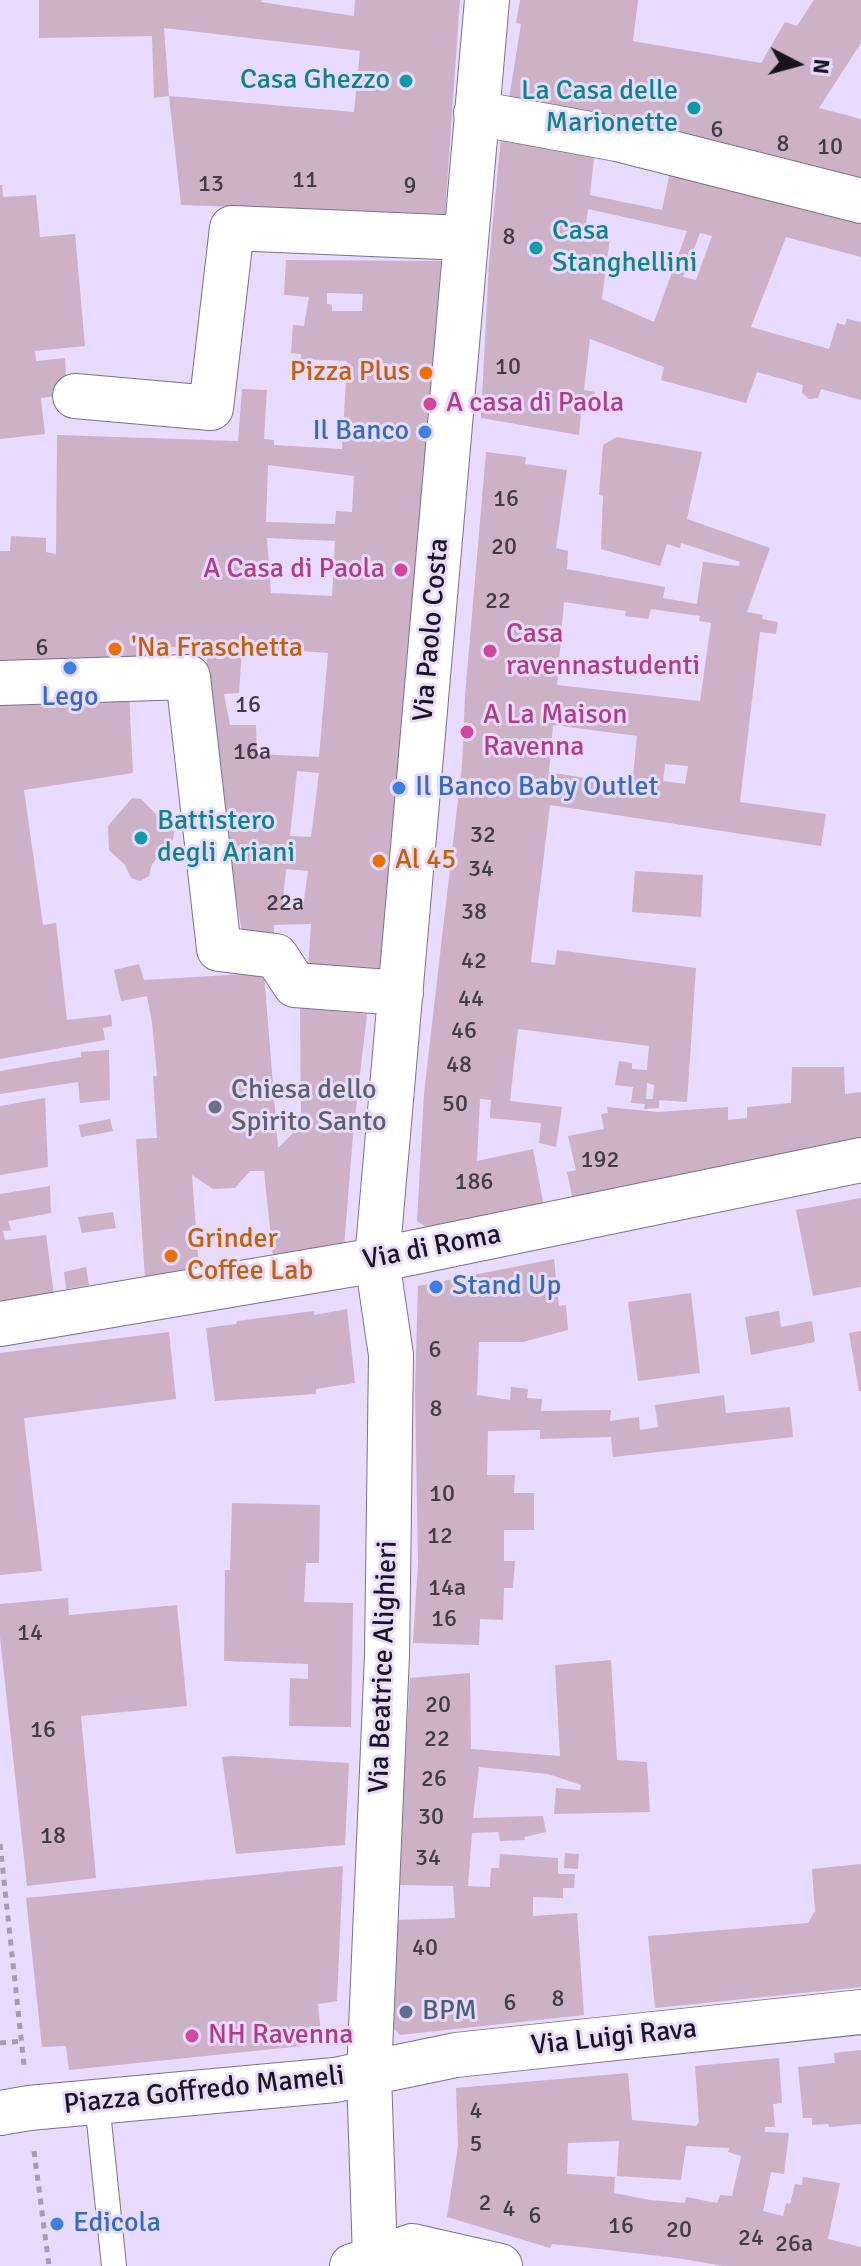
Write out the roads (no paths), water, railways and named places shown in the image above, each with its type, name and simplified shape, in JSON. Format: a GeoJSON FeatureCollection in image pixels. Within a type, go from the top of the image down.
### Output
{"type":"FeatureCollection","features":[{"type":"Feature","properties":{"kind":"street","name":"Via Paolo Costa"},"geometry":{"type":"LineString","coordinates":[[377,1260],[487,0]]}},
{"type":"Feature","properties":{"kind":"street"},"geometry":{"type":"LineString","coordinates":[[476,113],[617,139],[861,201]]}},
{"type":"Feature","properties":{"kind":"street"},"geometry":{"type":"LineString","coordinates":[[75,396],[211,408],[232,228],[465,238]]}},
{"type":"Feature","properties":{"kind":"street"},"geometry":{"type":"LineString","coordinates":[[0,683],[188,677],[219,949],[276,956],[295,985],[401,993]]}},
{"type":"Feature","properties":{"kind":"street","name":"Via di Roma"},"geometry":{"type":"LineString","coordinates":[[0,1324],[377,1260],[861,1160]]}},
{"type":"Feature","properties":{"kind":"street","name":"Via Beatrice Alighieri"},"geometry":{"type":"LineString","coordinates":[[369,2074],[387,1655],[391,1355],[377,1260]]}},
{"type":"Feature","properties":{"kind":"street","name":"Via Luigi Rava"},"geometry":{"type":"LineString","coordinates":[[369,2074],[456,2055],[861,2012]]}},
{"type":"Feature","properties":{"kind":"street","name":"Piazza Goffredo Mameli"},"geometry":{"type":"LineString","coordinates":[[14,2110],[284,2086],[369,2074],[379,2257]]}},
{"type":"Feature","properties":{"kind":"street"},"geometry":{"type":"LineString","coordinates":[[379,2257],[500,2266]]}},
{"type":"Feature","properties":{"kind":"lane"},"geometry":{"type":"LineString","coordinates":[[97,2102],[114,2266]]}},
{"type":"Feature","properties":{"kind":"place","name":"Casa Ghezzo"},"geometry":{"type":"Point","coordinates":[406,81]}},
{"type":"Feature","properties":{"kind":"place","name":"La Casa delle Marionette"},"geometry":{"type":"Point","coordinates":[694,108]}},
{"type":"Feature","properties":{"kind":"place","name":"Casa Stanghellini"},"geometry":{"type":"Point","coordinates":[536,248]}},
{"type":"Feature","properties":{"kind":"place","name":"Pizza Plus"},"geometry":{"type":"Point","coordinates":[426,373]}},
{"type":"Feature","properties":{"kind":"place","name":"A casa di Paola"},"geometry":{"type":"Point","coordinates":[430,404]}},
{"type":"Feature","properties":{"kind":"place","name":"Il Banco"},"geometry":{"type":"Point","coordinates":[425,432]}},
{"type":"Feature","properties":{"kind":"place","name":"A Casa di Paola"},"geometry":{"type":"Point","coordinates":[401,570]}},
{"type":"Feature","properties":{"kind":"place","name":"'Na Fraschetta"},"geometry":{"type":"Point","coordinates":[115,649]}},
{"type":"Feature","properties":{"kind":"place","name":"Casa ravennastudenti"},"geometry":{"type":"Point","coordinates":[490,651]}},
{"type":"Feature","properties":{"kind":"place","name":"Lego"},"geometry":{"type":"Point","coordinates":[70,668]}},
{"type":"Feature","properties":{"kind":"place","name":"A La Maison Ravenna"},"geometry":{"type":"Point","coordinates":[467,732]}},
{"type":"Feature","properties":{"kind":"place","name":"Il Banco Baby Outlet"},"geometry":{"type":"Point","coordinates":[399,788]}},
{"type":"Feature","properties":{"kind":"place","name":"Battistero degli Ariani"},"geometry":{"type":"Point","coordinates":[141,838]}},
{"type":"Feature","properties":{"kind":"place","name":"Al 45"},"geometry":{"type":"Point","coordinates":[379,861]}},
{"type":"Feature","properties":{"kind":"place","name":"Chiesa dello Spirito Santo"},"geometry":{"type":"Point","coordinates":[215,1107]}},
{"type":"Feature","properties":{"kind":"place","name":"Grinder Coffee Lab"},"geometry":{"type":"Point","coordinates":[171,1256]}},
{"type":"Feature","properties":{"kind":"place","name":"Stand Up"},"geometry":{"type":"Point","coordinates":[436,1287]}},
{"type":"Feature","properties":{"kind":"place","name":"BPM"},"geometry":{"type":"Point","coordinates":[406,2012]}},
{"type":"Feature","properties":{"kind":"place","name":"NH Ravenna"},"geometry":{"type":"Point","coordinates":[192,2036]}},
{"type":"Feature","properties":{"kind":"place","name":"Edicola"},"geometry":{"type":"Point","coordinates":[57,2224]}}]}
